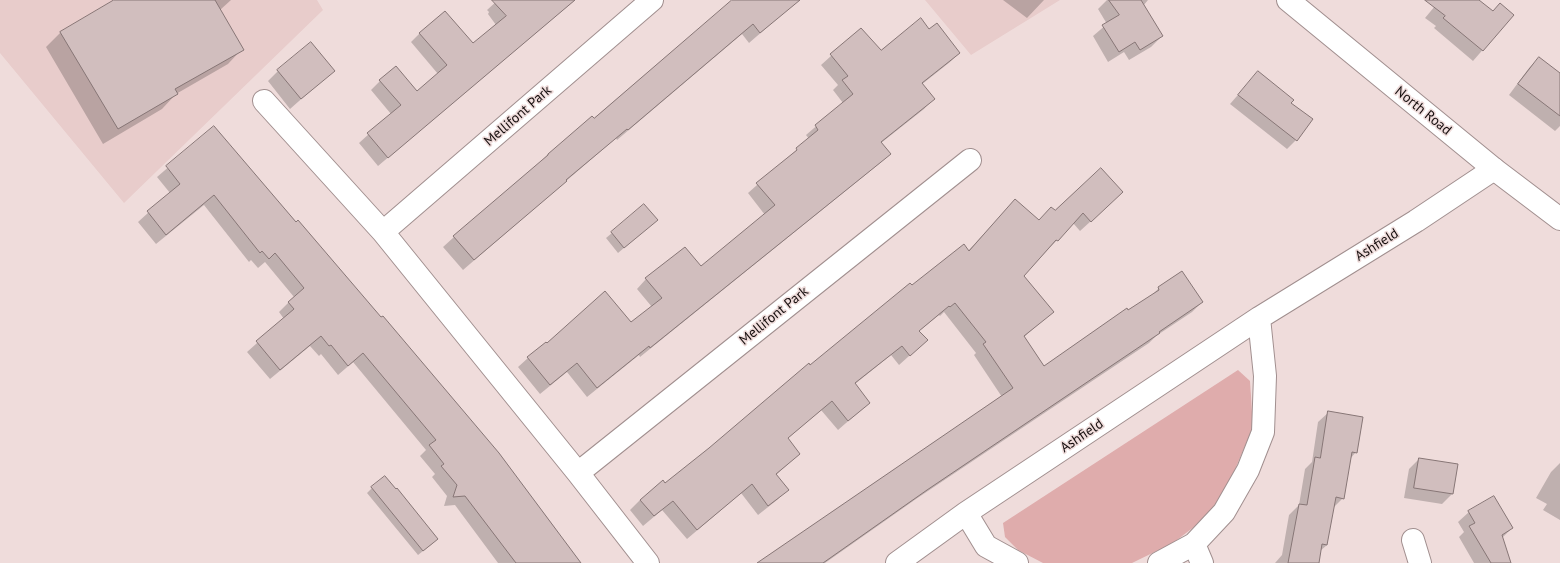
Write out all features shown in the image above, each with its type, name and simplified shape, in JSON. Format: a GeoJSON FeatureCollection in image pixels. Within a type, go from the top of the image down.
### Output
{"type":"FeatureCollection","features":[{"type":"Feature","properties":{"kind":"street","name":"Mellifont Park"},"geometry":{"type":"LineString","coordinates":[[383,232],[652,0]]}},
{"type":"Feature","properties":{"kind":"street","name":"North Road"},"geometry":{"type":"LineString","coordinates":[[1288,0],[1494,169],[1560,219]]}},
{"type":"Feature","properties":{"kind":"street"},"geometry":{"type":"LineString","coordinates":[[264,101],[383,232],[578,473],[648,563]]}},
{"type":"Feature","properties":{"kind":"street","name":"Mellifont Park"},"geometry":{"type":"LineString","coordinates":[[578,473],[970,160]]}},
{"type":"Feature","properties":{"kind":"street","name":"Ashfield"},"geometry":{"type":"LineString","coordinates":[[966,513],[1259,318],[1416,221],[1494,169]]}},
{"type":"Feature","properties":{"kind":"street"},"geometry":{"type":"LineString","coordinates":[[1159,563],[1198,554],[1248,470],[1263,432],[1265,376],[1259,318]]}},
{"type":"Feature","properties":{"kind":"street"},"geometry":{"type":"LineString","coordinates":[[897,563],[966,513],[986,546],[1016,563]]}},
{"type":"Feature","properties":{"kind":"street"},"geometry":{"type":"LineString","coordinates":[[1413,540],[1420,563]]}},
{"type":"Feature","properties":{"kind":"shaded area"},"geometry":{"type":"Polygon","coordinates":[[[0,0],[317,0],[323,10],[124,203],[0,53],[0,0]]]}},
{"type":"Feature","properties":{"kind":"shaded area"},"geometry":{"type":"Polygon","coordinates":[[[925,0],[1060,0],[971,55],[925,0]]]}},
{"type":"Feature","properties":{"kind":"shaded area"},"geometry":{"type":"Polygon","coordinates":[[[1238,370],[1250,381],[1253,427],[1228,486],[1207,517],[1173,543],[1132,563],[1043,563],[1018,550],[1005,537],[1003,523],[1238,370]]]}},
{"type":"Feature","properties":{"kind":"building"},"geometry":{"type":"Polygon","coordinates":[[[114,0],[215,0],[244,50],[175,89],[178,94],[118,129],[60,32],[114,0]]]}},
{"type":"Feature","properties":{"kind":"building"},"geometry":{"type":"Polygon","coordinates":[[[492,0],[575,0],[388,158],[367,133],[401,105],[379,80],[396,66],[417,91],[447,65],[419,33],[445,11],[473,43],[506,16],[492,0]]]}},
{"type":"Feature","properties":{"kind":"building"},"geometry":{"type":"Polygon","coordinates":[[[732,0],[800,0],[760,33],[753,24],[628,130],[627,129],[566,180],[567,181],[474,260],[453,236],[592,116],[594,118],[732,0]]]}},
{"type":"Feature","properties":{"kind":"building"},"geometry":{"type":"Polygon","coordinates":[[[1109,0],[1141,0],[1163,36],[1140,50],[1135,42],[1119,52],[1102,25],[1119,15],[1109,0]]]}},
{"type":"Feature","properties":{"kind":"building"},"geometry":{"type":"Polygon","coordinates":[[[1425,0],[1479,0],[1493,11],[1500,3],[1514,15],[1483,51],[1443,18],[1445,16],[1425,0]]]}},
{"type":"Feature","properties":{"kind":"building"},"geometry":{"type":"Polygon","coordinates":[[[921,18],[929,29],[937,23],[960,53],[922,83],[935,99],[881,142],[891,154],[650,348],[649,346],[597,388],[577,363],[550,385],[527,357],[546,342],[547,343],[605,291],[631,322],[662,298],[645,278],[685,247],[701,266],[775,205],[756,183],[797,150],[796,148],[818,130],[815,125],[853,94],[842,80],[848,76],[830,54],[861,28],[881,50],[921,18]]]}},
{"type":"Feature","properties":{"kind":"building"},"geometry":{"type":"Polygon","coordinates":[[[311,42],[335,71],[301,99],[277,70],[311,42]]]}},
{"type":"Feature","properties":{"kind":"building"},"geometry":{"type":"Polygon","coordinates":[[[1539,57],[1560,73],[1560,116],[1518,84],[1539,57]]]}},
{"type":"Feature","properties":{"kind":"building"},"geometry":{"type":"Polygon","coordinates":[[[1258,71],[1294,100],[1291,103],[1313,119],[1297,141],[1238,95],[1258,71]]]}},
{"type":"Feature","properties":{"kind":"building"},"geometry":{"type":"Polygon","coordinates":[[[214,126],[296,222],[298,220],[381,317],[383,316],[499,453],[581,563],[516,563],[465,496],[453,497],[457,485],[441,466],[444,464],[429,445],[436,440],[363,353],[348,366],[331,345],[329,346],[321,336],[280,370],[256,341],[294,309],[288,302],[304,288],[275,253],[269,259],[262,251],[260,253],[214,195],[166,235],[147,211],[180,184],[166,166],[214,126]]]}},
{"type":"Feature","properties":{"kind":"building"},"geometry":{"type":"Polygon","coordinates":[[[1101,168],[1123,192],[1091,222],[1083,213],[1058,241],[1056,240],[1024,276],[1054,312],[1024,336],[1044,366],[1127,308],[1128,310],[1159,290],[1158,287],[1182,271],[1203,302],[1159,332],[1160,333],[927,490],[823,563],[757,563],[1013,388],[983,344],[986,342],[955,303],[950,307],[949,306],[919,331],[928,340],[910,356],[902,346],[855,383],[870,403],[848,421],[832,401],[788,438],[800,454],[776,474],[789,490],[768,506],[752,484],[697,530],[673,501],[654,516],[640,500],[663,480],[665,483],[709,448],[809,363],[810,365],[910,283],[912,285],[964,244],[969,251],[1015,199],[1039,220],[1051,207],[1055,210],[1101,168]]]}},
{"type":"Feature","properties":{"kind":"building"},"geometry":{"type":"Polygon","coordinates":[[[644,204],[658,220],[624,248],[611,232],[644,204]]]}},
{"type":"Feature","properties":{"kind":"building"},"geometry":{"type":"Polygon","coordinates":[[[1328,411],[1363,417],[1357,453],[1352,452],[1344,499],[1336,497],[1327,545],[1322,544],[1319,563],[1288,563],[1299,504],[1307,505],[1315,457],[1320,458],[1328,411]]]}},
{"type":"Feature","properties":{"kind":"building"},"geometry":{"type":"Polygon","coordinates":[[[1419,458],[1458,464],[1453,494],[1414,488],[1419,458]]]}},
{"type":"Feature","properties":{"kind":"building"},"geometry":{"type":"Polygon","coordinates":[[[385,476],[396,489],[397,488],[438,539],[423,551],[371,487],[385,476]]]}},
{"type":"Feature","properties":{"kind":"building"},"geometry":{"type":"Polygon","coordinates":[[[1494,496],[1513,528],[1502,535],[1511,563],[1491,563],[1469,526],[1475,523],[1468,511],[1494,496]]]}}]}
